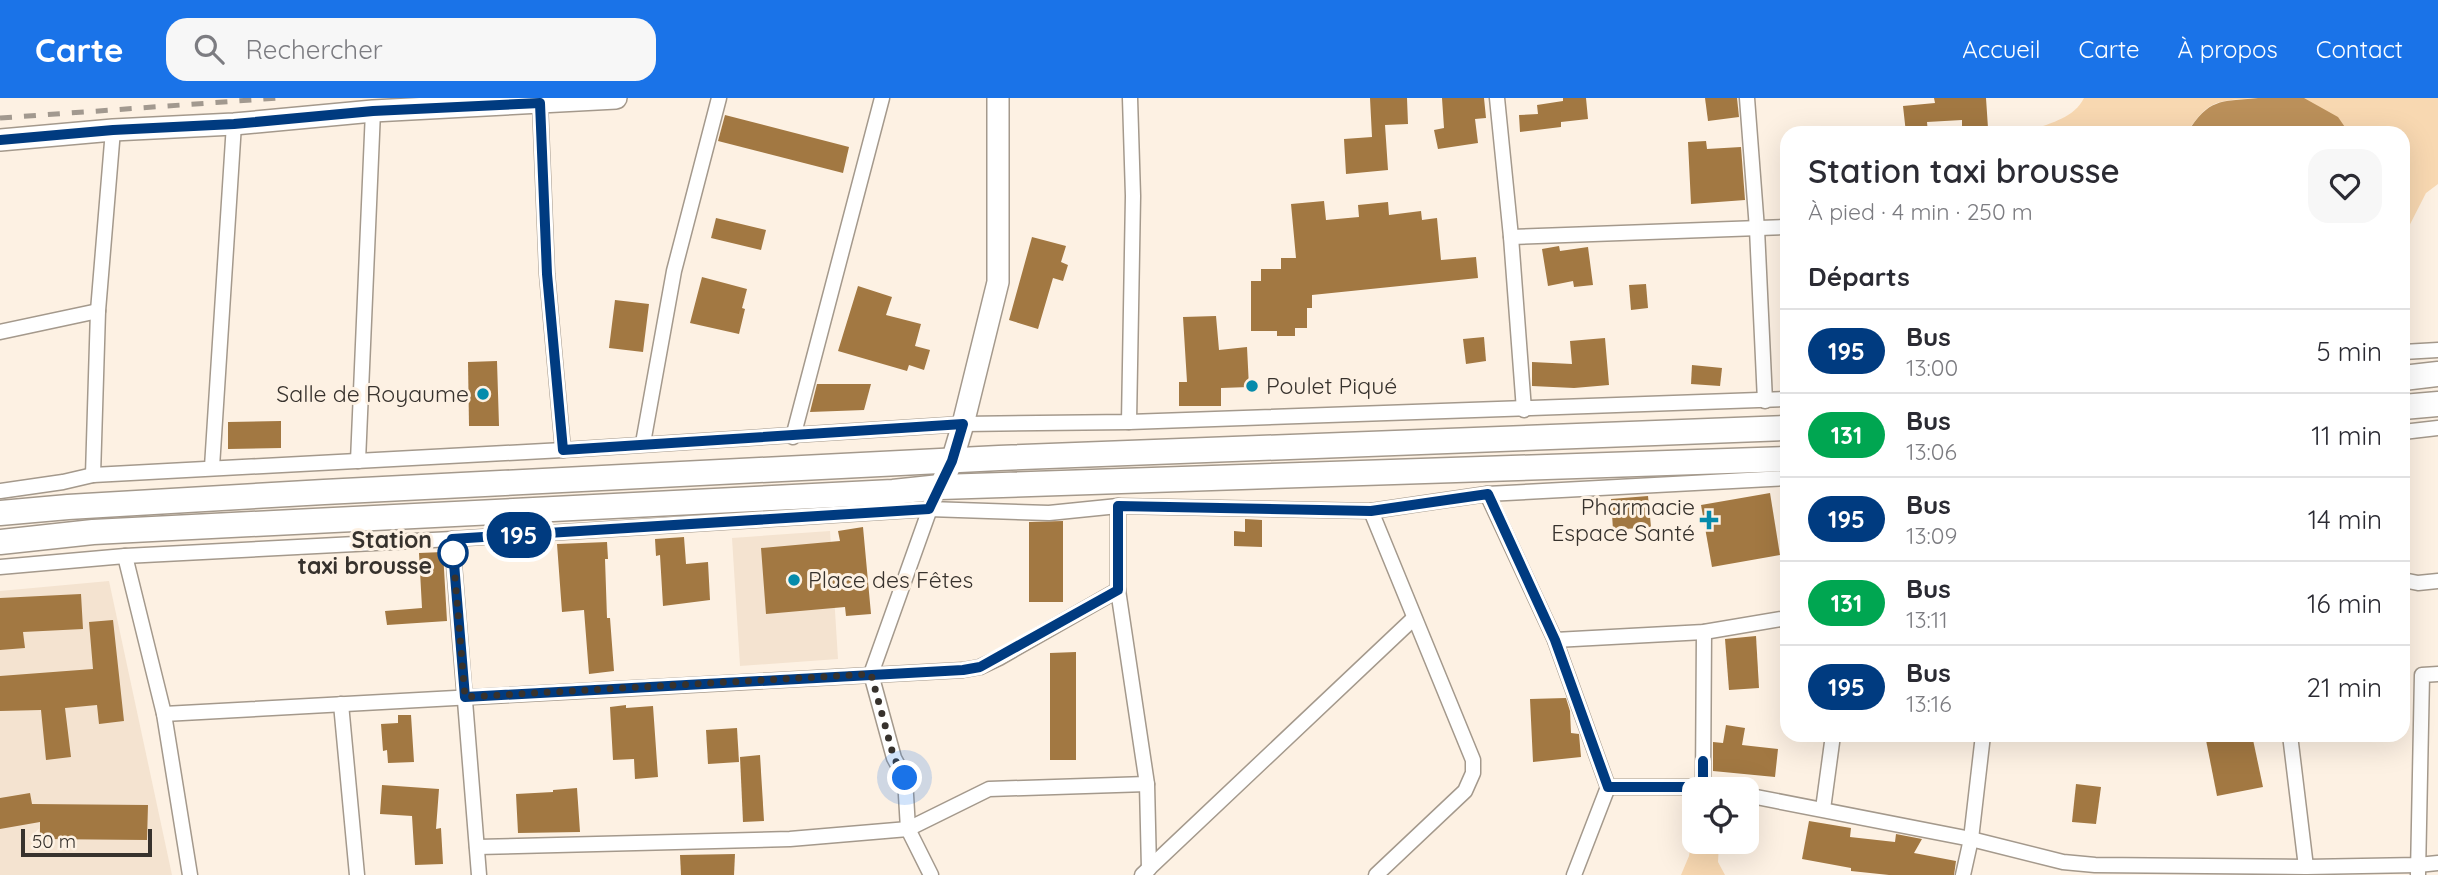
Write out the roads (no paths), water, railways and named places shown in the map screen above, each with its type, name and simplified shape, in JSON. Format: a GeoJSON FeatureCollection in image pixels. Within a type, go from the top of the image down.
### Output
{"type":"FeatureCollection","features":[{"type":"Feature","properties":{"kind":"highway"},"geometry":{"type":"LineString","coordinates":[[2410,377],[2438,374]]}},
{"type":"Feature","properties":{"kind":"highway"},"geometry":{"type":"LineString","coordinates":[[2410,406],[2438,404]]}},
{"type":"Feature","properties":{"kind":"highway"},"geometry":{"type":"LineString","coordinates":[[0,513],[324,492],[952,461],[1780,428]]}},
{"type":"Feature","properties":{"kind":"highway"},"geometry":{"type":"LineString","coordinates":[[0,542],[107,531],[893,492],[940,487],[1780,458]]}},
{"type":"Feature","properties":{"kind":"main road"},"geometry":{"type":"LineString","coordinates":[[0,140],[113,130],[234,124],[373,111],[616,98]]}},
{"type":"Feature","properties":{"kind":"main road"},"geometry":{"type":"LineString","coordinates":[[940,487],[952,461],[963,424],[998,282],[998,98]]}},
{"type":"Feature","properties":{"kind":"street"},"geometry":{"type":"LineString","coordinates":[[643,443],[674,271],[719,98]]}},
{"type":"Feature","properties":{"kind":"street"},"geometry":{"type":"LineString","coordinates":[[793,437],[882,98]]}},
{"type":"Feature","properties":{"kind":"street"},"geometry":{"type":"LineString","coordinates":[[1129,422],[1133,196],[1130,98]]}},
{"type":"Feature","properties":{"kind":"street"},"geometry":{"type":"LineString","coordinates":[[1497,98],[1524,410]]}},
{"type":"Feature","properties":{"kind":"street"},"geometry":{"type":"LineString","coordinates":[[1747,98],[1757,229],[1765,401]]}},
{"type":"Feature","properties":{"kind":"street"},"geometry":{"type":"LineString","coordinates":[[540,103],[547,274],[563,450]]}},
{"type":"Feature","properties":{"kind":"street"},"geometry":{"type":"LineString","coordinates":[[358,461],[373,111]]}},
{"type":"Feature","properties":{"kind":"street"},"geometry":{"type":"LineString","coordinates":[[212,467],[234,124]]}},
{"type":"Feature","properties":{"kind":"street"},"geometry":{"type":"LineString","coordinates":[[93,475],[98,311],[113,130]]}},
{"type":"Feature","properties":{"kind":"street"},"geometry":{"type":"LineString","coordinates":[[1511,237],[1780,227]]}},
{"type":"Feature","properties":{"kind":"street"},"geometry":{"type":"LineString","coordinates":[[0,331],[98,311]]}},
{"type":"Feature","properties":{"kind":"street"},"geometry":{"type":"LineString","coordinates":[[2410,352],[2438,350]]}},
{"type":"Feature","properties":{"kind":"street"},"geometry":{"type":"LineString","coordinates":[[0,491],[93,475],[563,450],[643,443],[793,437],[963,424],[1129,422],[1780,400]]}},
{"type":"Feature","properties":{"kind":"street"},"geometry":{"type":"LineString","coordinates":[[2410,431],[2438,428]]}},
{"type":"Feature","properties":{"kind":"street"},"geometry":{"type":"LineString","coordinates":[[0,567],[125,556],[452,539],[929,509],[1049,513],[1118,506],[1371,511],[1488,494],[1780,478]]}},
{"type":"Feature","properties":{"kind":"street"},"geometry":{"type":"LineString","coordinates":[[931,875],[908,829],[905,778],[894,758],[871,674],[929,509],[940,487]]}},
{"type":"Feature","properties":{"kind":"street"},"geometry":{"type":"LineString","coordinates":[[1488,494],[1555,640],[1608,787],[1574,875]]}},
{"type":"Feature","properties":{"kind":"street"},"geometry":{"type":"LineString","coordinates":[[1118,506],[1118,590],[1147,784],[1145,872]]}},
{"type":"Feature","properties":{"kind":"street"},"geometry":{"type":"LineString","coordinates":[[1371,511],[1473,760],[1474,774],[1465,791],[1376,875]]}},
{"type":"Feature","properties":{"kind":"street"},"geometry":{"type":"LineString","coordinates":[[452,539],[479,875]]}},
{"type":"Feature","properties":{"kind":"street"},"geometry":{"type":"LineString","coordinates":[[125,556],[164,714],[190,875]]}},
{"type":"Feature","properties":{"kind":"street"},"geometry":{"type":"LineString","coordinates":[[2410,581],[2438,581]]}},
{"type":"Feature","properties":{"kind":"street"},"geometry":{"type":"LineString","coordinates":[[164,714],[980,667],[1118,590]]}},
{"type":"Feature","properties":{"kind":"street"},"geometry":{"type":"LineString","coordinates":[[1145,872],[1414,618]]}},
{"type":"Feature","properties":{"kind":"street"},"geometry":{"type":"LineString","coordinates":[[1555,640],[1704,632],[1780,619]]}},
{"type":"Feature","properties":{"kind":"street"},"geometry":{"type":"LineString","coordinates":[[1704,632],[1709,777]]}},
{"type":"Feature","properties":{"kind":"street"},"geometry":{"type":"LineString","coordinates":[[2418,870],[2422,675],[2438,674]]}},
{"type":"Feature","properties":{"kind":"street"},"geometry":{"type":"LineString","coordinates":[[341,704],[357,875]]}},
{"type":"Feature","properties":{"kind":"street"},"geometry":{"type":"LineString","coordinates":[[1823,809],[1832,742]]}},
{"type":"Feature","properties":{"kind":"street"},"geometry":{"type":"LineString","coordinates":[[1963,875],[1971,839],[1982,742]]}},
{"type":"Feature","properties":{"kind":"street"},"geometry":{"type":"LineString","coordinates":[[2291,742],[2306,867]]}},
{"type":"Feature","properties":{"kind":"street"},"geometry":{"type":"LineString","coordinates":[[477,847],[790,839],[908,829],[989,789],[1147,784]]}},
{"type":"Feature","properties":{"kind":"street"},"geometry":{"type":"LineString","coordinates":[[1608,787],[1682,788]]}},
{"type":"Feature","properties":{"kind":"street"},"geometry":{"type":"LineString","coordinates":[[1759,797],[1971,839],[2073,863],[2418,870],[2438,863]]}},
{"type":"Feature","properties":{"kind":"street"},"geometry":{"type":"LineString","coordinates":[[1145,872],[1165,875]]}},
{"type":"Feature","properties":{"kind":"railway"},"geometry":{"type":"LineString","coordinates":[[0,118],[279,98]]}},
{"type":"Feature","properties":{"kind":"place","name":"Poulet Piqué"},"geometry":{"type":"Point","coordinates":[1252,386]}},
{"type":"Feature","properties":{"kind":"place","name":"Salle de Royaume"},"geometry":{"type":"Point","coordinates":[483,394]}},
{"type":"Feature","properties":{"kind":"place","name":"Pharmacie Espace Santé"},"geometry":{"type":"Point","coordinates":[1709,520]}},
{"type":"Feature","properties":{"kind":"place","name":"Station taxi brousse"},"geometry":{"type":"Point","coordinates":[453,553]}},
{"type":"Feature","properties":{"kind":"place","name":"Place des Fêtes"},"geometry":{"type":"Point","coordinates":[794,580]}}]}
